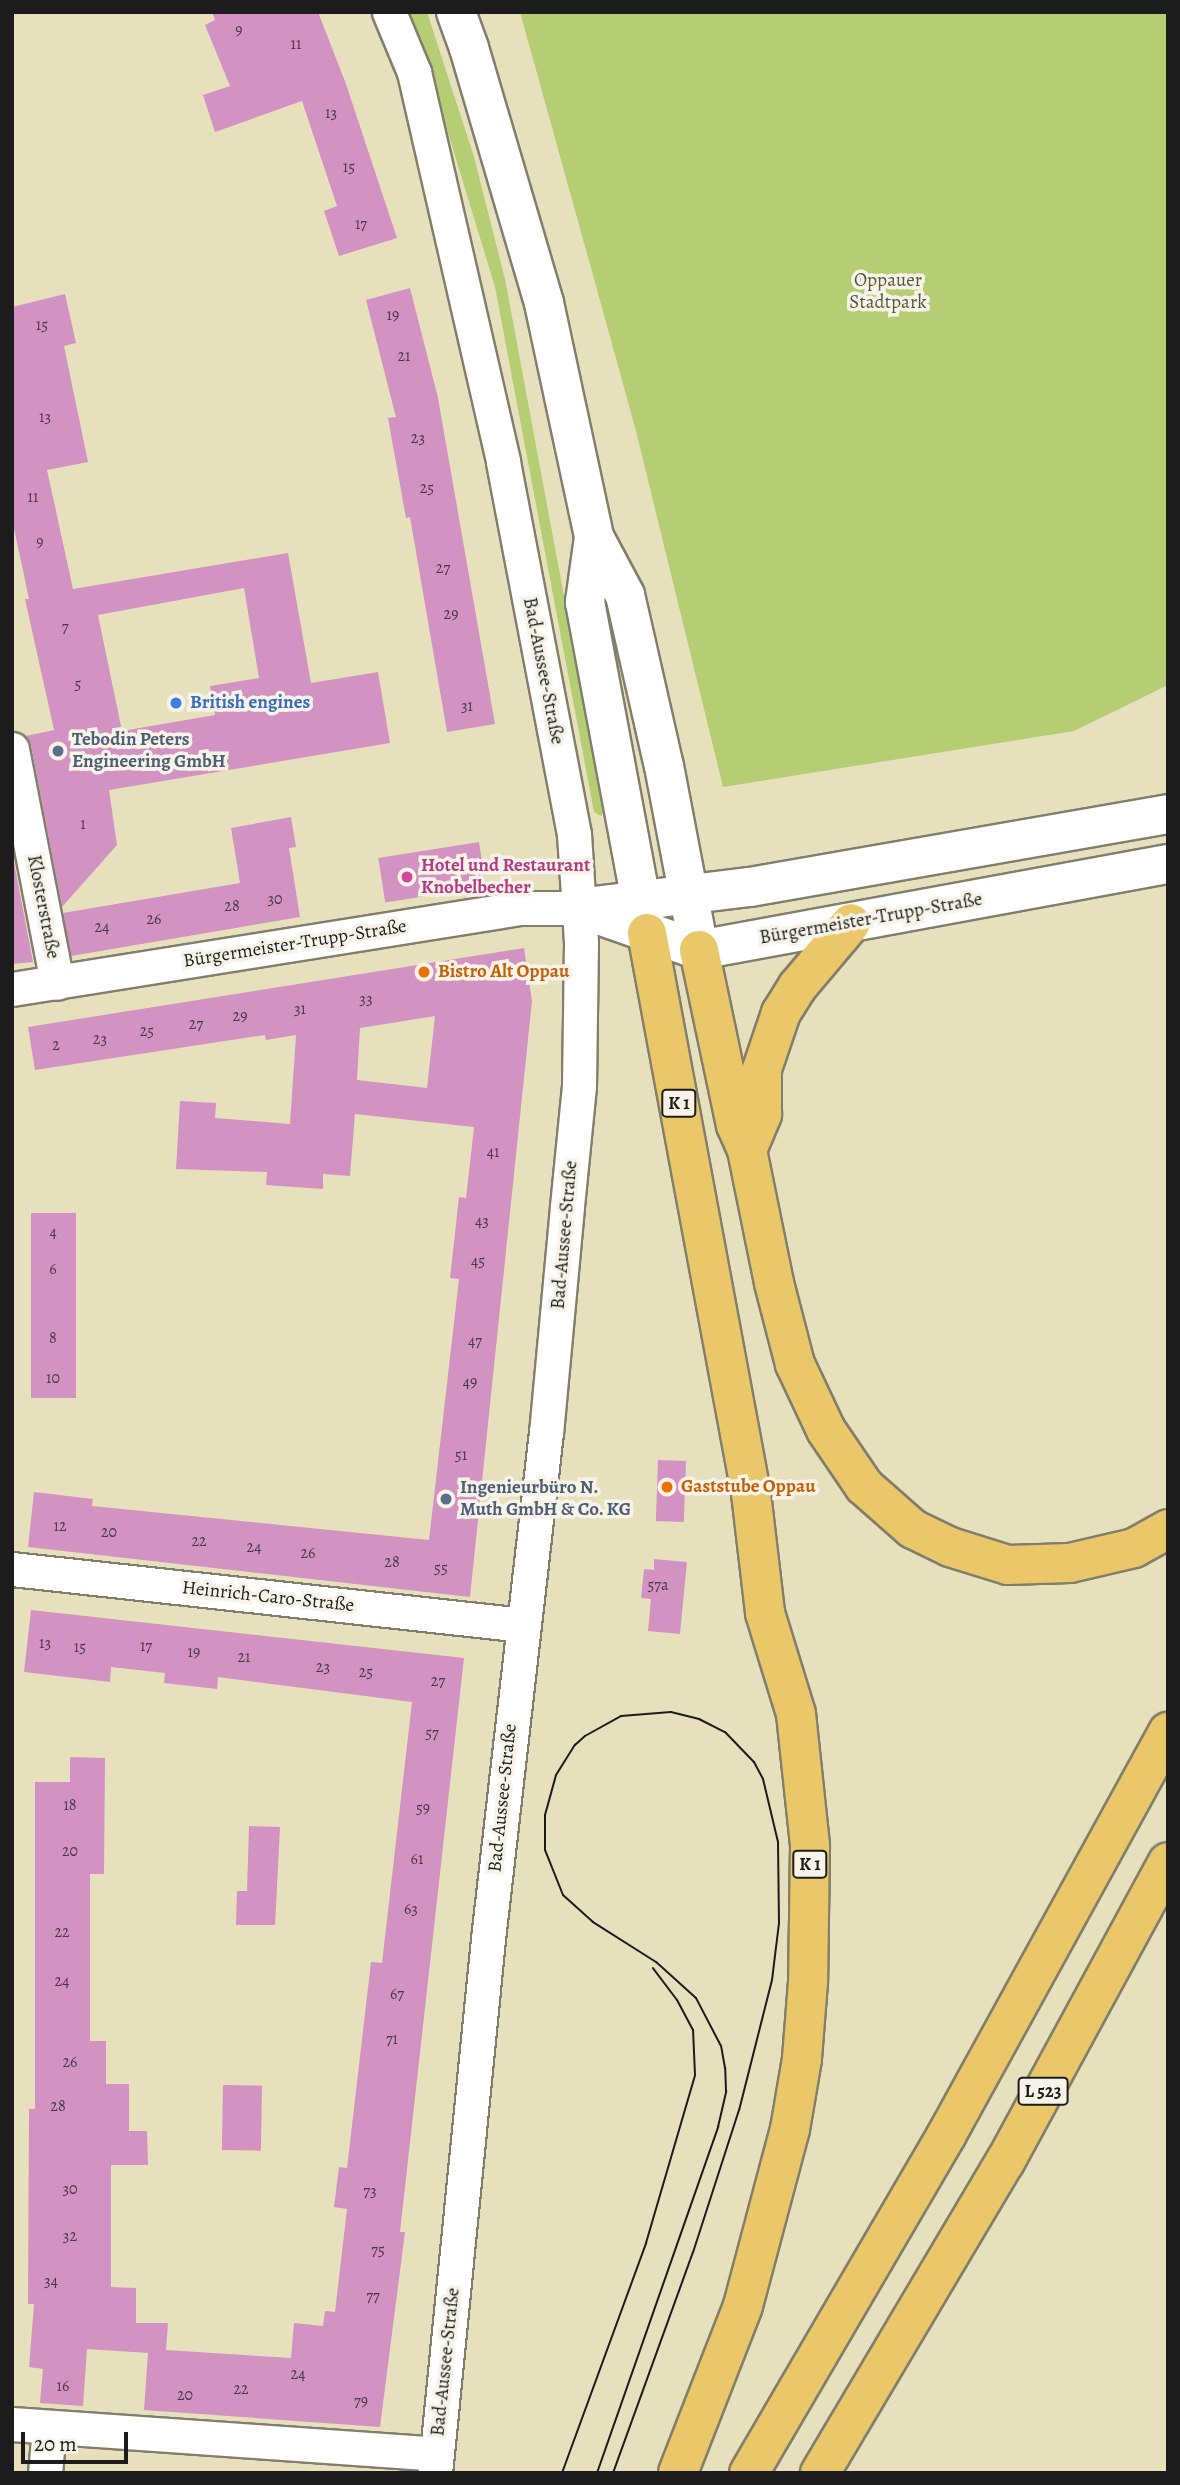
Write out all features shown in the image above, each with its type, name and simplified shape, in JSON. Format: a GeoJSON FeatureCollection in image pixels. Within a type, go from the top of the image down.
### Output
{"type":"FeatureCollection","features":[{"type":"Feature","properties":{"kind":"highway","name":"K 1"},"geometry":{"type":"LineString","coordinates":[[644,917],[751,1493],[765,1613],[796,1714],[810,1846],[808,1982],[802,2059],[790,2129],[743,2305],[678,2473]]}},
{"type":"Feature","properties":{"kind":"highway"},"geometry":{"type":"LineString","coordinates":[[747,1150],[762,1114],[762,1069],[781,1013],[798,986],[851,923]]}},
{"type":"Feature","properties":{"kind":"highway"},"geometry":{"type":"LineString","coordinates":[[699,950],[736,1125],[747,1150],[774,1283],[796,1364],[826,1430],[864,1486],[913,1529],[950,1548],[1009,1565],[1070,1563],[1134,1548],[1168,1529]]}},
{"type":"Feature","properties":{"kind":"highway"},"geometry":{"type":"LineString","coordinates":[[749,2473],[947,2134],[1168,1732]]}},
{"type":"Feature","properties":{"kind":"highway","name":"L 523"},"geometry":{"type":"LineString","coordinates":[[820,2473],[1005,2162],[1168,1862]]}},
{"type":"Feature","properties":{"kind":"street","name":"Bad-Aussee-Straße"},"geometry":{"type":"LineString","coordinates":[[389,12],[414,72],[503,462],[574,834],[579,908],[579,1086],[546,1432],[488,1939],[436,2463]]}},
{"type":"Feature","properties":{"kind":"street","name":"K 1"},"geometry":{"type":"LineString","coordinates":[[456,12],[544,303],[594,537],[625,595],[690,895],[699,950]]}},
{"type":"Feature","properties":{"kind":"street","name":"K 1"},"geometry":{"type":"LineString","coordinates":[[594,537],[586,602],[644,917]]}},
{"type":"Feature","properties":{"kind":"street","name":"Klosterstraße"},"geometry":{"type":"LineString","coordinates":[[12,748],[57,983]]}},
{"type":"Feature","properties":{"kind":"street","name":"Bürgermeister-Trupp-Straße"},"geometry":{"type":"LineString","coordinates":[[644,917],[690,895],[1168,814]]}},
{"type":"Feature","properties":{"kind":"street","name":"Bürgermeister-Trupp-Straße"},"geometry":{"type":"LineString","coordinates":[[12,989],[520,908],[579,908],[644,917],[699,950],[1168,864]]}},
{"type":"Feature","properties":{"kind":"street","name":"Heinrich-Caro-Straße"},"geometry":{"type":"LineString","coordinates":[[12,1569],[523,1625]]}},
{"type":"Feature","properties":{"kind":"street"},"geometry":{"type":"LineString","coordinates":[[12,2424],[436,2463]]}},
{"type":"Feature","properties":{"kind":"street"},"geometry":{"type":"LineString","coordinates":[[45,2473],[49,2428]]}},
{"type":"Feature","properties":{"kind":"green space"},"geometry":{"type":"Polygon","coordinates":[[[407,12],[427,12],[474,157],[505,279],[604,811],[601,816],[594,812],[495,287],[425,57],[407,12]]]}},
{"type":"Feature","properties":{"kind":"green space","name":"Oppauer Stadtpark"},"geometry":{"type":"Polygon","coordinates":[[[520,12],[1168,12],[1168,685],[1074,731],[723,787],[635,427],[520,12]]]}},
{"type":"Feature","properties":{"kind":"building"},"geometry":{"type":"Polygon","coordinates":[[[212,12],[318,12],[346,84],[397,238],[339,256],[324,211],[337,206],[302,101],[215,132],[203,95],[230,86],[205,25],[215,20],[212,12]]]}},
{"type":"Feature","properties":{"kind":"building"},"geometry":{"type":"Polygon","coordinates":[[[410,288],[438,398],[495,724],[447,732],[410,517],[406,518],[388,418],[396,417],[366,300],[410,288]]]}},
{"type":"Feature","properties":{"kind":"building"},"geometry":{"type":"Polygon","coordinates":[[[65,294],[76,343],[64,346],[88,462],[47,470],[73,589],[288,553],[311,683],[378,672],[390,743],[109,790],[117,845],[62,907],[31,745],[26,736],[54,730],[25,599],[29,599],[12,519],[12,307],[65,294]],[[244,588],[98,615],[122,731],[215,715],[210,686],[259,678],[244,588]]]}},
{"type":"Feature","properties":{"kind":"building"},"geometry":{"type":"Polygon","coordinates":[[[291,817],[296,847],[289,848],[300,917],[71,956],[63,913],[240,883],[231,828],[291,817]]]}},
{"type":"Feature","properties":{"kind":"building"},"geometry":{"type":"Polygon","coordinates":[[[479,842],[486,886],[385,902],[378,858],[479,842]]]}},
{"type":"Feature","properties":{"kind":"building"},"geometry":{"type":"Polygon","coordinates":[[[12,852],[33,962],[12,964],[12,852]]]}},
{"type":"Feature","properties":{"kind":"building"},"geometry":{"type":"Polygon","coordinates":[[[524,948],[532,1001],[470,1597],[28,1547],[34,1492],[93,1499],[92,1506],[429,1540],[459,1279],[450,1278],[459,1197],[466,1198],[474,1127],[355,1114],[350,1176],[323,1174],[323,1189],[266,1185],[267,1172],[176,1169],[180,1101],[216,1103],[215,1118],[290,1124],[296,1035],[266,1040],[265,1035],[35,1070],[28,1027],[524,948]],[[435,1016],[360,1028],[357,1080],[427,1088],[435,1016]]]}},
{"type":"Feature","properties":{"kind":"building"},"geometry":{"type":"Polygon","coordinates":[[[31,1213],[76,1213],[76,1398],[31,1398],[31,1213]]]}},
{"type":"Feature","properties":{"kind":"building"},"geometry":{"type":"Polygon","coordinates":[[[658,1460],[686,1461],[684,1522],[656,1521],[658,1460]]]}},
{"type":"Feature","properties":{"kind":"building"},"geometry":{"type":"Polygon","coordinates":[[[654,1559],[687,1562],[680,1634],[648,1631],[651,1599],[641,1598],[644,1569],[654,1570],[654,1559]]]}},
{"type":"Feature","properties":{"kind":"building"},"geometry":{"type":"Polygon","coordinates":[[[31,1610],[464,1658],[400,2232],[405,2232],[380,2427],[144,2410],[148,2353],[87,2349],[83,2406],[40,2403],[43,2369],[29,2367],[34,2304],[28,2304],[29,2109],[35,2109],[35,1782],[70,1782],[70,1757],[105,1758],[104,1874],[90,1874],[90,2041],[106,2041],[106,2084],[129,2084],[129,2131],[147,2131],[148,2165],[111,2165],[111,2287],[136,2288],[136,2323],[168,2323],[166,2350],[291,2358],[294,2323],[323,2326],[325,2311],[335,2312],[347,2209],[334,2207],[339,2167],[347,2168],[371,1962],[382,1963],[412,1702],[218,1677],[217,1689],[164,1683],[165,1673],[111,1667],[110,1682],[24,1672],[31,1610]]]}},
{"type":"Feature","properties":{"kind":"building"},"geometry":{"type":"Polygon","coordinates":[[[249,1826],[280,1827],[275,1925],[236,1925],[237,1891],[247,1891],[249,1826]]]}},
{"type":"Feature","properties":{"kind":"building"},"geometry":{"type":"Polygon","coordinates":[[[223,2085],[262,2086],[261,2151],[222,2150],[223,2085]]]}},
{"type":"Feature","properties":{"kind":"tram line"},"geometry":{"type":"LineString","coordinates":[[597,2473],[718,2127],[726,2091],[725,2068],[721,2046],[696,1998],[656,1962],[593,1922],[563,1895],[545,1850],[545,1815],[556,1775],[575,1745],[585,1736],[621,1716],[671,1712],[699,1719],[725,1732],[754,1762],[763,1779],[778,1842],[779,1923],[772,1980],[739,2110],[693,2252],[613,2473]]}},
{"type":"Feature","properties":{"kind":"tram line"},"geometry":{"type":"LineString","coordinates":[[562,2473],[646,2243],[695,2075],[693,2030],[677,2000],[653,1968]]}},
{"type":"Feature","properties":{"kind":"place","name":"British engines"},"geometry":{"type":"Point","coordinates":[176,703]}},
{"type":"Feature","properties":{"kind":"place","name":"Tebodin Peters Engineering GmbH"},"geometry":{"type":"Point","coordinates":[58,751]}},
{"type":"Feature","properties":{"kind":"place","name":"Hotel und Restaurant Knobelbecher"},"geometry":{"type":"Point","coordinates":[407,877]}},
{"type":"Feature","properties":{"kind":"place","name":"Bistro Alt Oppau"},"geometry":{"type":"Point","coordinates":[424,972]}},
{"type":"Feature","properties":{"kind":"place","name":"Gaststube Oppau"},"geometry":{"type":"Point","coordinates":[667,1487]}},
{"type":"Feature","properties":{"kind":"place","name":"Ingenieurbüro N. Muth GmbH & Co. KG"},"geometry":{"type":"Point","coordinates":[446,1499]}}]}
